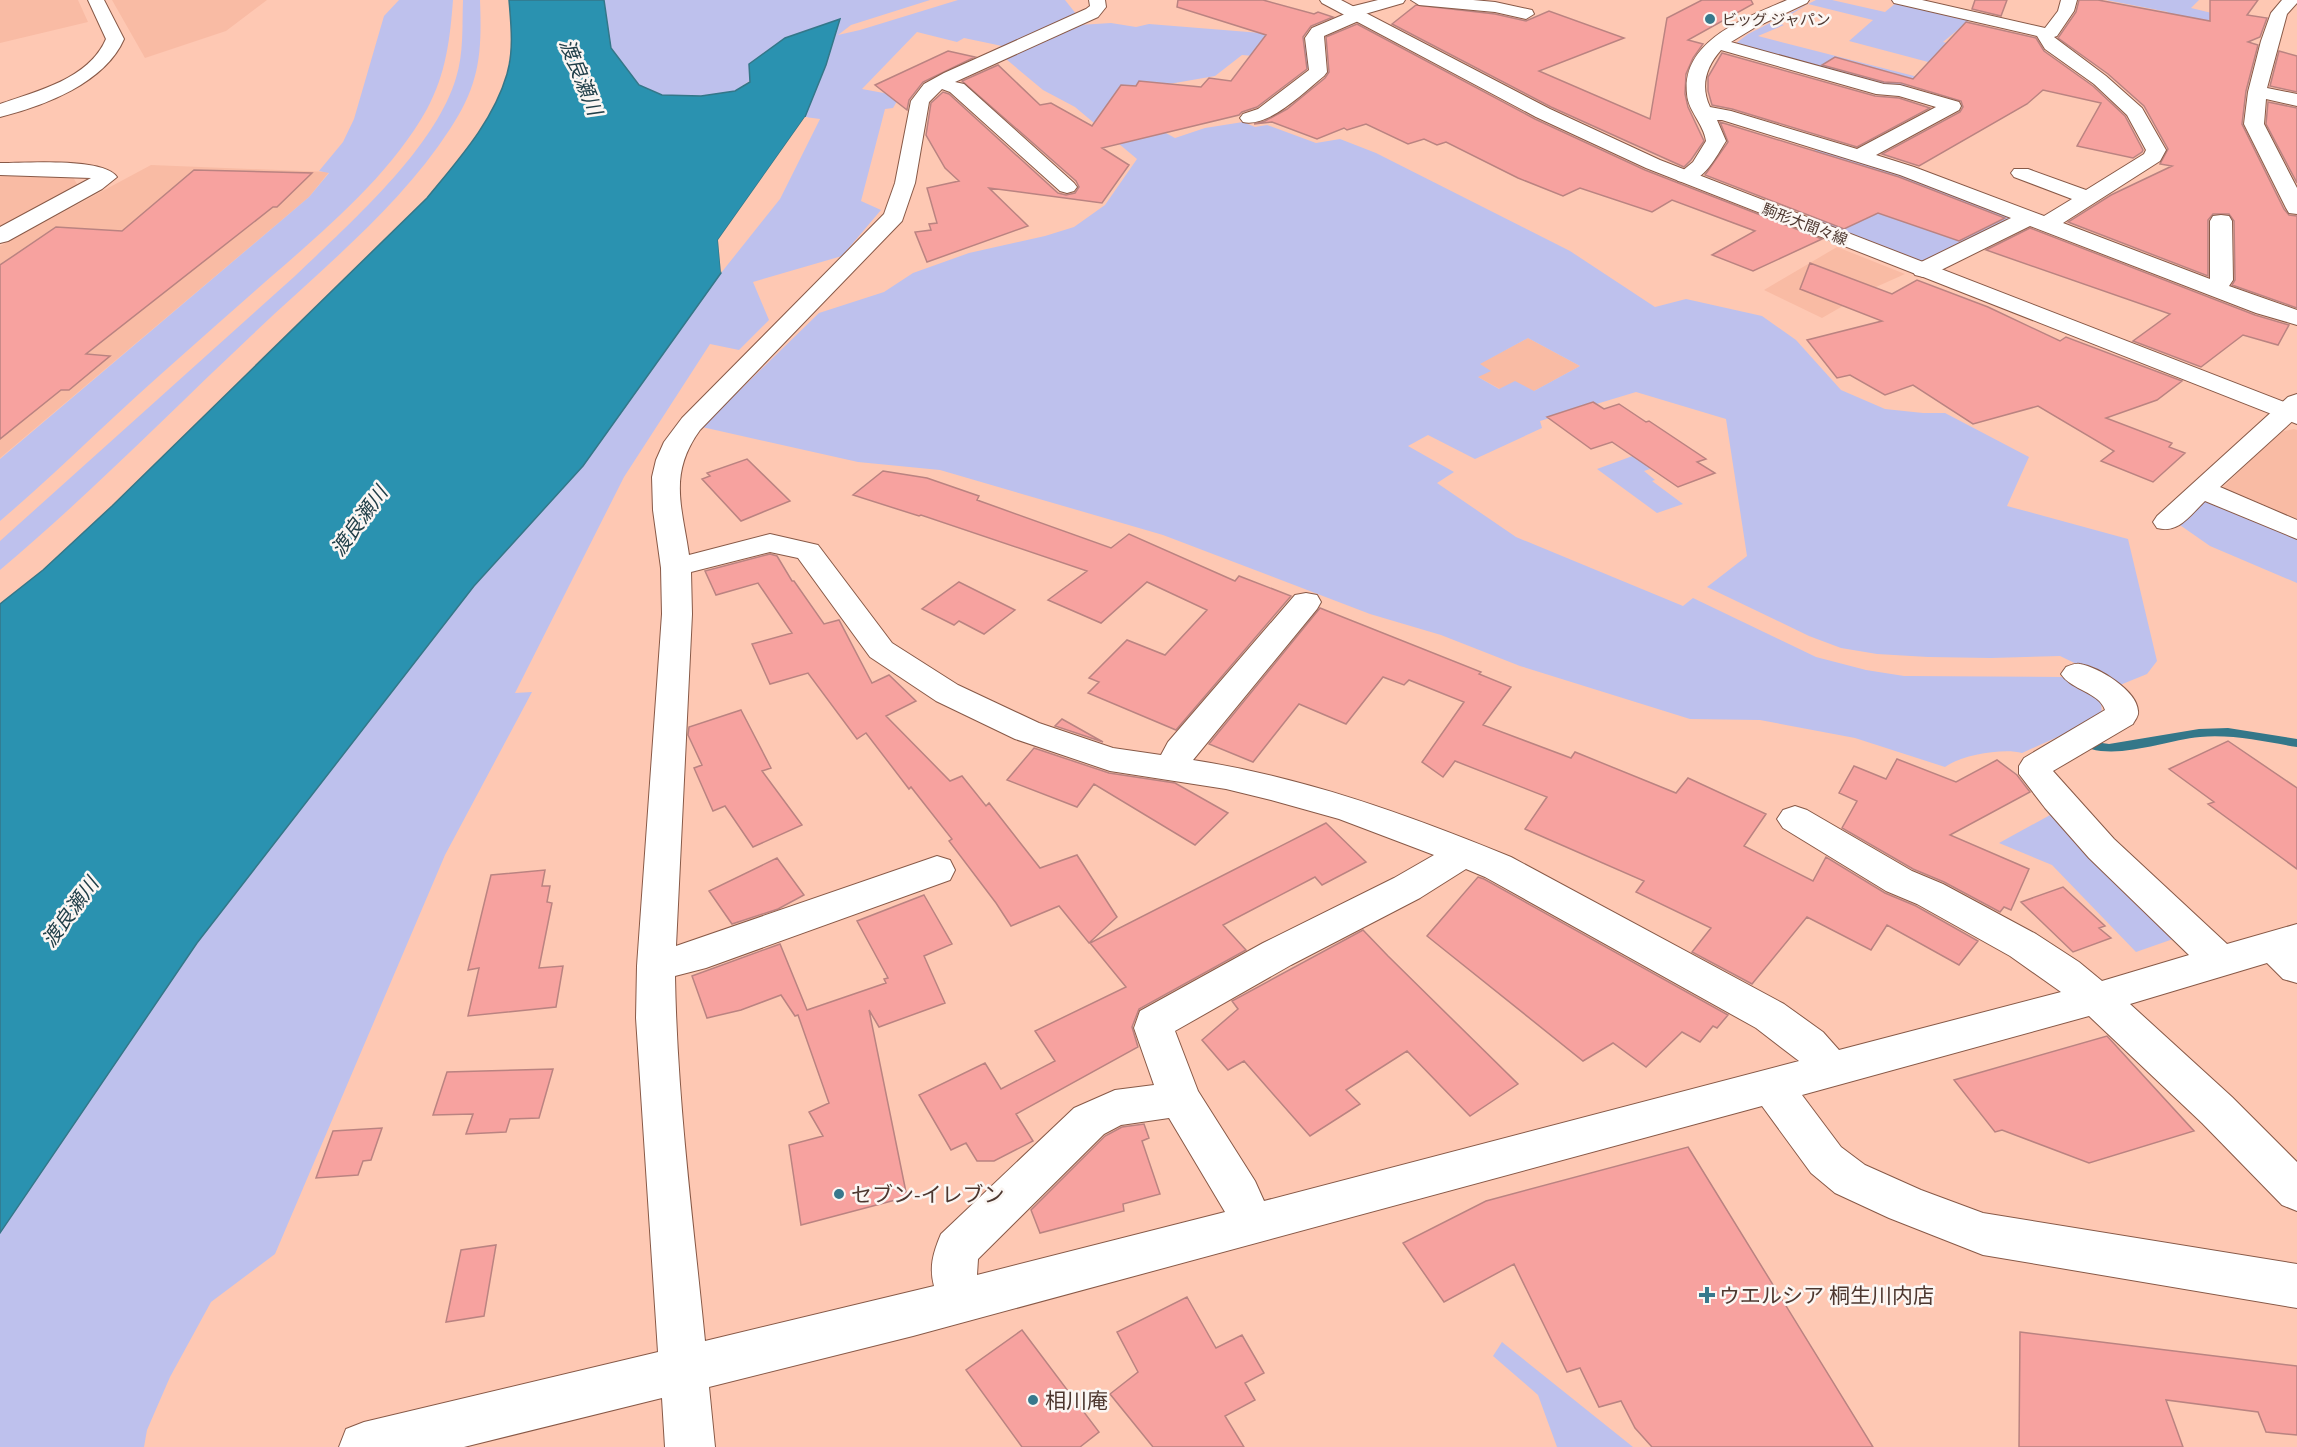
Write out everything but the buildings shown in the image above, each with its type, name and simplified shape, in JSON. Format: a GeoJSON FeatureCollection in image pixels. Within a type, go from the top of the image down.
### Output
{"type":"FeatureCollection","features":[{"type":"Feature","properties":{"kind":"street"},"geometry":{"type":"LineString","coordinates":[[0,111],[78,79],[106,58],[115,39],[96,0]]}},
{"type":"Feature","properties":{"kind":"street"},"geometry":{"type":"LineString","coordinates":[[690,1447],[656,1018],[656,966],[676,624],[676,567],[667,517],[664,476],[677,440],[894,216],[905,183],[917,108],[923,95],[940,82],[1092,13],[1098,8],[1097,0]]}},
{"type":"Feature","properties":{"kind":"street","name":"駒形大間々線"},"geometry":{"type":"LineString","coordinates":[[1329,0],[1564,123],[1685,177],[1923,270],[2294,410]]}},
{"type":"Feature","properties":{"kind":"street"},"geometry":{"type":"LineString","coordinates":[[1250,118],[1265,113],[1318,72],[1314,38],[1318,32],[1354,14],[1397,0]]}},
{"type":"Feature","properties":{"kind":"street"},"geometry":{"type":"LineString","coordinates":[[1419,0],[1495,7],[1526,14]]}},
{"type":"Feature","properties":{"kind":"street"},"geometry":{"type":"LineString","coordinates":[[1685,177],[1700,166],[1715,146],[1713,129],[1695,92],[1696,73],[1703,57],[1718,44],[1799,0]]}},
{"type":"Feature","properties":{"kind":"street"},"geometry":{"type":"LineString","coordinates":[[1900,0],[2046,33],[2051,32],[2066,11],[2069,0]]}},
{"type":"Feature","properties":{"kind":"street"},"geometry":{"type":"LineString","coordinates":[[2292,0],[2279,14],[2279,42],[2257,92],[2254,123],[2289,179],[2297,208]]}},
{"type":"Feature","properties":{"kind":"street"},"geometry":{"type":"LineString","coordinates":[[1923,270],[2089,198],[2153,157],[2156,150],[2135,112],[2100,80],[2051,45],[2045,37],[2046,33]]}},
{"type":"Feature","properties":{"kind":"street"},"geometry":{"type":"LineString","coordinates":[[1718,44],[1883,90],[1900,91],[1952,106],[1861,155]]}},
{"type":"Feature","properties":{"kind":"street"},"geometry":{"type":"LineString","coordinates":[[940,82],[957,88],[1067,187]]}},
{"type":"Feature","properties":{"kind":"street"},"geometry":{"type":"LineString","coordinates":[[2257,92],[2297,100]]}},
{"type":"Feature","properties":{"kind":"street"},"geometry":{"type":"LineString","coordinates":[[1703,112],[1724,115],[1861,155],[2297,318]]}},
{"type":"Feature","properties":{"kind":"street"},"geometry":{"type":"LineString","coordinates":[[0,169],[101,172],[107,177],[95,186],[0,236]]}},
{"type":"Feature","properties":{"kind":"street"},"geometry":{"type":"LineString","coordinates":[[2021,173],[2089,198]]}},
{"type":"Feature","properties":{"kind":"street"},"geometry":{"type":"LineString","coordinates":[[2216,289],[2222,280],[2221,221]]}},
{"type":"Feature","properties":{"kind":"street"},"geometry":{"type":"LineString","coordinates":[[2167,522],[2201,489],[2294,410]]}},
{"type":"Feature","properties":{"kind":"street"},"geometry":{"type":"LineString","coordinates":[[2201,489],[2297,530]]}},
{"type":"Feature","properties":{"kind":"street"},"geometry":{"type":"LineString","coordinates":[[676,567],[770,543],[808,551],[881,650],[947,693],[1027,731],[1110,759],[1226,777],[1348,809],[1461,850],[1498,867],[1770,1016],[1809,1044],[1832,1070]]}},
{"type":"Feature","properties":{"kind":"street"},"geometry":{"type":"LineString","coordinates":[[1172,769],[1180,750],[1306,602]]}},
{"type":"Feature","properties":{"kind":"street"},"geometry":{"type":"LineString","coordinates":[[2077,674],[2116,698],[2122,709],[2121,716],[2036,766],[2037,774],[2066,813],[2093,841],[2221,962]]}},
{"type":"Feature","properties":{"kind":"street"},"geometry":{"type":"LineString","coordinates":[[1795,819],[1899,881],[1930,894],[2023,945],[2065,973],[2097,998],[2217,1110],[2297,1191]]}},
{"type":"Feature","properties":{"kind":"street"},"geometry":{"type":"LineString","coordinates":[[1252,1225],[1240,1194],[1180,1099],[1154,1028],[1157,1020],[1407,888],[1452,861],[1461,850]]}},
{"type":"Feature","properties":{"kind":"street"},"geometry":{"type":"LineString","coordinates":[[656,966],[692,957],[937,870]]}},
{"type":"Feature","properties":{"kind":"street"},"geometry":{"type":"LineString","coordinates":[[364,1447],[683,1371],[1252,1225],[1649,1117],[1832,1070],[2221,962],[2290,952]]}},
{"type":"Feature","properties":{"kind":"street"},"geometry":{"type":"LineString","coordinates":[[1772,1086],[1826,1160],[1850,1179],[1905,1204],[1983,1234],[2297,1286]]}},
{"type":"Feature","properties":{"kind":"street"},"geometry":{"type":"LineString","coordinates":[[961,1301],[953,1270],[957,1249],[1089,1121],[1115,1108],[1180,1099]]}},
{"type":"Feature","properties":{"kind":"shaded area"},"geometry":{"type":"Polygon","coordinates":[[[0,0],[78,0],[88,22],[0,43],[0,0]]]}},
{"type":"Feature","properties":{"kind":"shaded area"},"geometry":{"type":"Polygon","coordinates":[[[112,0],[267,0],[226,31],[145,58],[112,0]]]}},
{"type":"Feature","properties":{"kind":"shaded area"},"geometry":{"type":"Polygon","coordinates":[[[399,0],[453,0],[448,42],[439,83],[427,109],[398,152],[381,173],[326,229],[155,379],[0,521],[0,459],[309,197],[329,173],[319,171],[343,142],[354,119],[384,16],[399,0]]]}},
{"type":"Feature","properties":{"kind":"shaded area"},"geometry":{"type":"Polygon","coordinates":[[[463,0],[480,0],[479,52],[473,82],[468,97],[450,129],[407,186],[357,238],[96,484],[0,570],[0,541],[295,276],[364,210],[410,158],[445,105],[456,78],[461,49],[463,0]]]}},
{"type":"Feature","properties":{"kind":"shaded area"},"geometry":{"type":"Polygon","coordinates":[[[604,0],[930,0],[851,25],[838,35],[958,0],[1065,0],[1077,15],[1007,47],[964,38],[957,42],[917,32],[862,89],[900,96],[893,108],[885,109],[861,201],[881,210],[842,256],[753,282],[769,320],[739,350],[710,344],[624,477],[515,693],[532,692],[445,855],[275,1254],[211,1302],[170,1377],[147,1430],[144,1447],[0,1447],[0,1233],[197,943],[474,586],[583,465],[721,273],[780,199],[820,119],[805,117],[826,65],[840,19],[735,91],[701,96],[662,95],[639,85],[611,48],[604,0]]]}},
{"type":"Feature","properties":{"kind":"shaded area"},"geometry":{"type":"Polygon","coordinates":[[[1816,0],[1832,0],[1885,12],[1897,2],[1971,19],[1943,42],[1968,48],[1981,76],[1849,41],[1873,20],[1808,4],[1816,0]]]}},
{"type":"Feature","properties":{"kind":"shaded area"},"geometry":{"type":"Polygon","coordinates":[[[2106,0],[2199,0],[2191,8],[2216,14],[2187,37],[2156,31],[2168,12],[2106,0]]]}},
{"type":"Feature","properties":{"kind":"shaded area"},"geometry":{"type":"Polygon","coordinates":[[[1808,4],[1777,23],[1784,25],[1758,36],[1918,77],[1900,90],[1735,44],[1748,34],[1808,4]]]}},
{"type":"Feature","properties":{"kind":"shaded area"},"geometry":{"type":"Polygon","coordinates":[[[1111,23],[1136,27],[1149,24],[1261,33],[1298,45],[1312,45],[1313,68],[1289,67],[1290,59],[1242,55],[1215,76],[1169,84],[1139,81],[1137,85],[1121,85],[1109,102],[1175,138],[1205,128],[1243,122],[1255,127],[1267,125],[1316,143],[1340,139],[1376,153],[1570,251],[1655,307],[1686,299],[1762,316],[1796,340],[1841,390],[1885,409],[1945,413],[2029,457],[2007,506],[2128,539],[2157,661],[2147,674],[2120,685],[2060,656],[1991,658],[1877,654],[1841,648],[1809,636],[1707,587],[1747,556],[1726,419],[1636,392],[1540,421],[1542,428],[1475,459],[1428,435],[1408,446],[1454,472],[1437,483],[1516,537],[1683,606],[1693,598],[1816,657],[1866,670],[1904,676],[2062,677],[2074,681],[2101,700],[2102,717],[2022,753],[2004,751],[1982,754],[1961,759],[1945,767],[1855,738],[1760,720],[1690,719],[1520,666],[1441,635],[1370,614],[1163,535],[940,470],[858,462],[702,427],[819,313],[884,292],[913,273],[969,253],[1074,227],[1105,205],[1137,159],[1075,107],[1043,90],[1006,59],[1079,25],[1111,23]],[[1528,338],[1480,364],[1491,371],[1478,377],[1499,389],[1515,381],[1534,391],[1580,366],[1528,338]]]}},
{"type":"Feature","properties":{"kind":"shaded area"},"geometry":{"type":"Polygon","coordinates":[[[1821,146],[1857,157],[2020,219],[1930,261],[1921,261],[1814,220],[1869,185],[1800,160],[1821,146]]]}},
{"type":"Feature","properties":{"kind":"shaded area"},"geometry":{"type":"Polygon","coordinates":[[[151,165],[329,172],[309,197],[0,458],[0,246],[151,165]]]}},
{"type":"Feature","properties":{"kind":"shaded area"},"geometry":{"type":"Polygon","coordinates":[[[0,176],[73,177],[78,186],[0,227],[0,176]]]}},
{"type":"Feature","properties":{"kind":"shaded area"},"geometry":{"type":"Polygon","coordinates":[[[1837,247],[1905,274],[1876,287],[1822,318],[1764,290],[1837,247]]]}},
{"type":"Feature","properties":{"kind":"shaded area"},"geometry":{"type":"Polygon","coordinates":[[[1528,338],[1580,366],[1534,391],[1500,389],[1478,377],[1479,364],[1528,338]]]}},
{"type":"Feature","properties":{"kind":"shaded area"},"geometry":{"type":"Polygon","coordinates":[[[2297,430],[2297,524],[2219,491],[2280,432],[2297,430]]]}},
{"type":"Feature","properties":{"kind":"shaded area"},"geometry":{"type":"Polygon","coordinates":[[[1638,454],[1656,467],[1644,471],[1655,480],[1652,481],[1683,504],[1657,513],[1597,469],[1638,454]]]}},
{"type":"Feature","properties":{"kind":"shaded area"},"geometry":{"type":"Polygon","coordinates":[[[2208,497],[2297,535],[2297,583],[2210,546],[2177,523],[2208,497]]]}},
{"type":"Feature","properties":{"kind":"shaded area"},"geometry":{"type":"Polygon","coordinates":[[[2052,814],[2176,938],[2136,952],[2052,865],[1999,843],[2052,814]]]}},
{"type":"Feature","properties":{"kind":"shaded area"},"geometry":{"type":"Polygon","coordinates":[[[1502,1342],[1633,1447],[1557,1447],[1538,1395],[1493,1356],[1502,1342]]]}},
{"type":"Feature","properties":{"kind":"water","name":"渡良瀬川"},"geometry":{"type":"Polygon","coordinates":[[[509,0],[604,0],[611,48],[639,85],[662,95],[701,96],[735,91],[750,82],[749,64],[785,38],[840,19],[826,65],[805,117],[718,240],[721,273],[583,466],[474,586],[197,943],[0,1233],[0,604],[43,570],[112,506],[427,198],[473,140],[501,92],[511,56],[509,0]]]}},
{"type":"Feature","properties":{"kind":"pier"},"geometry":{"type":"Polygon","coordinates":[[[805,117],[808,117],[721,241],[723,269],[721,273],[718,240],[805,117]]]}},
{"type":"Feature","properties":{"kind":"waterway"},"geometry":{"type":"LineString","coordinates":[[2095,746],[2109,748],[2199,733],[2228,732],[2297,743]]}},
{"type":"Feature","properties":{"kind":"place","name":"ビッグ ジャパン"},"geometry":{"type":"Point","coordinates":[1710,19]}},
{"type":"Feature","properties":{"kind":"place","name":"セブン-イレブン"},"geometry":{"type":"Point","coordinates":[839,1194]}},
{"type":"Feature","properties":{"kind":"place","name":"ウエルシア 桐生川内店"},"geometry":{"type":"Point","coordinates":[1707,1295]}},
{"type":"Feature","properties":{"kind":"place","name":"相川庵"},"geometry":{"type":"Point","coordinates":[1033,1400]}}]}
